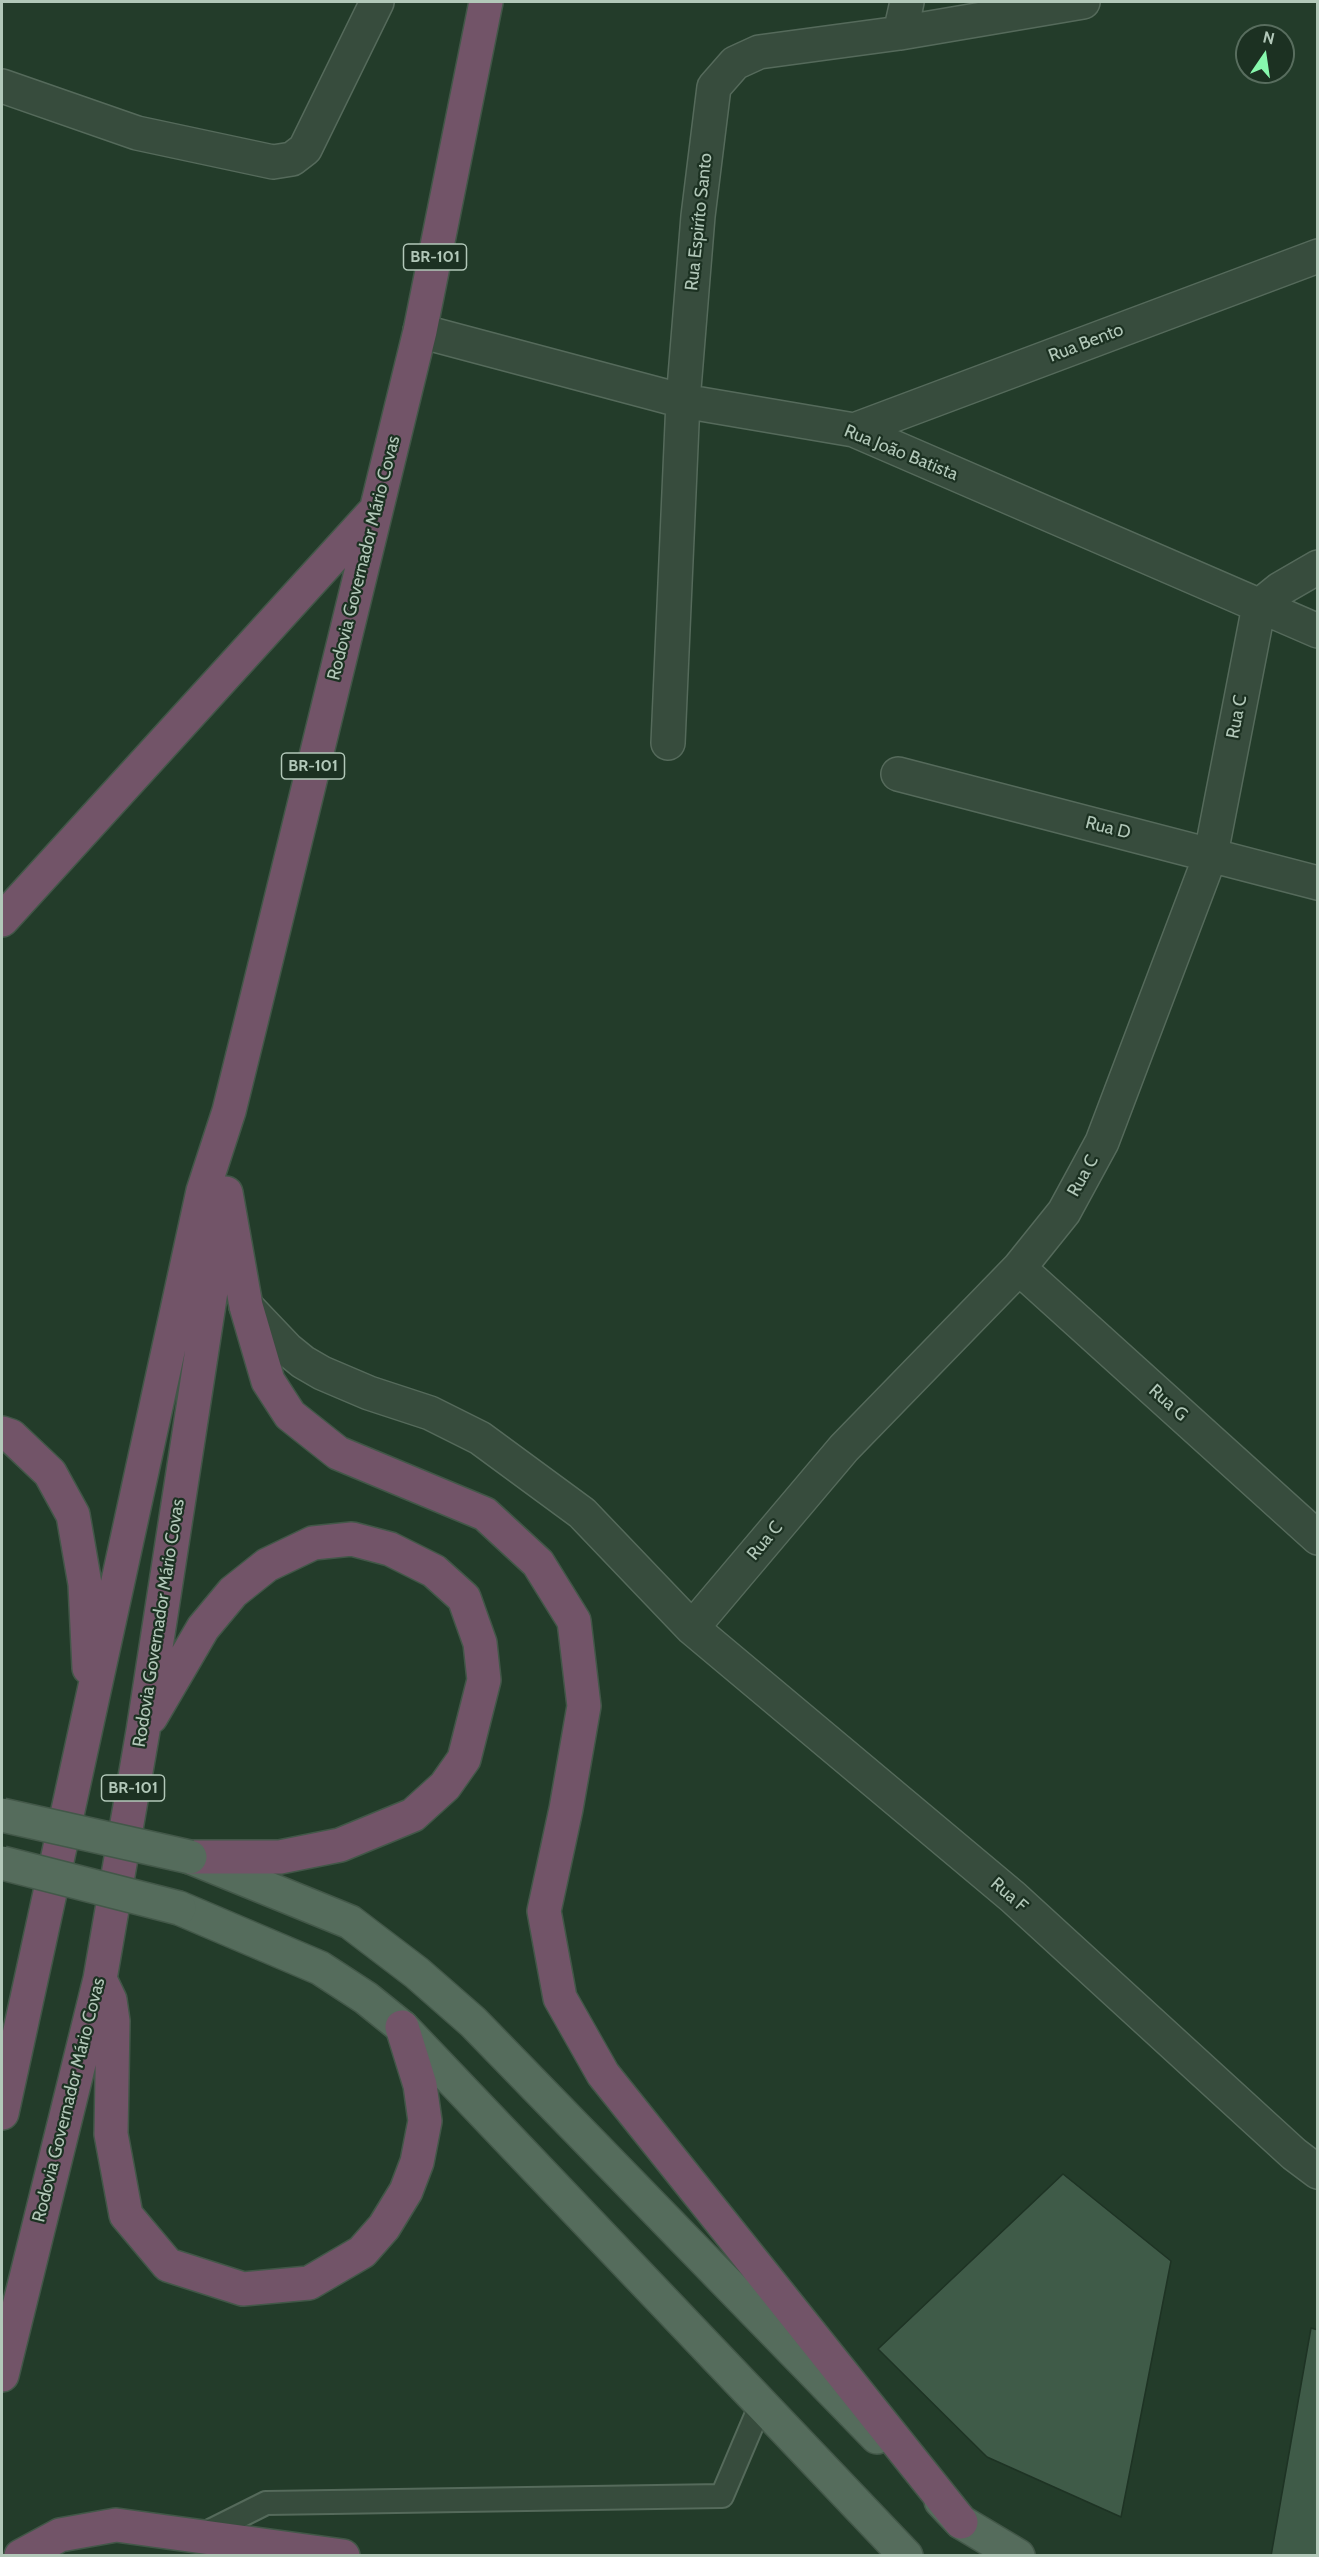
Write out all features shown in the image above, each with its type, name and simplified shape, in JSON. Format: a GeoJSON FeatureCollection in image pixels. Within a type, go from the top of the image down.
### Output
{"type":"FeatureCollection","features":[{"type":"Feature","properties":{"kind":"highway","name":"Rodovia Governador Mário Covas"},"geometry":{"type":"LineString","coordinates":[[2,2113],[31,1971],[91,1715],[203,1191],[229,1111],[420,331],[486,2]]}},
{"type":"Feature","properties":{"kind":"highway"},"geometry":{"type":"LineString","coordinates":[[2,920],[375,511]]}},
{"type":"Feature","properties":{"kind":"highway","name":"Rodovia Governador Mário Covas"},"geometry":{"type":"LineString","coordinates":[[2,2375],[100,1979],[143,1731],[226,1193],[229,1111]]}},
{"type":"Feature","properties":{"kind":"highway"},"geometry":{"type":"LineString","coordinates":[[226,1193],[246,1306],[268,1381],[290,1415],[338,1452],[485,1514],[538,1563],[574,1621],[584,1706],[566,1809],[544,1911],[560,1998],[603,2074],[961,2522]]}},
{"type":"Feature","properties":{"kind":"highway"},"geometry":{"type":"LineString","coordinates":[[2,1433],[11,1436],[50,1473],[73,1515],[85,1584],[91,1715]]}},
{"type":"Feature","properties":{"kind":"highway"},"geometry":{"type":"LineString","coordinates":[[143,1731],[203,1628],[232,1592],[267,1565],[313,1543],[352,1539],[390,1549],[434,1571],[464,1598],[480,1643],[484,1680],[464,1759],[445,1786],[413,1815],[340,1845],[280,1857],[190,1857]]}},
{"type":"Feature","properties":{"kind":"highway"},"geometry":{"type":"LineString","coordinates":[[2,2038],[31,1971]]}},
{"type":"Feature","properties":{"kind":"highway"},"geometry":{"type":"LineString","coordinates":[[100,1979],[110,2000],[113,2021],[111,2134],[126,2215],[168,2265],[243,2289],[309,2283],[362,2252],[384,2227],[406,2191],[417,2162],[425,2121],[420,2085],[402,2027]]}},
{"type":"Feature","properties":{"kind":"highway"},"geometry":{"type":"LineString","coordinates":[[21,2556],[60,2535],[116,2525],[343,2556]]}},
{"type":"Feature","properties":{"kind":"main road"},"geometry":{"type":"LineString","coordinates":[[2,1815],[190,1857],[350,1922],[417,1974],[472,2022],[961,2522],[1018,2556]]}},
{"type":"Feature","properties":{"kind":"main road"},"geometry":{"type":"LineString","coordinates":[[2,1863],[179,1908],[320,1968],[366,1998],[402,2027],[906,2556]]}},
{"type":"Feature","properties":{"kind":"street"},"geometry":{"type":"LineString","coordinates":[[2,86],[137,133],[273,162],[292,159],[305,149],[376,2]]}},
{"type":"Feature","properties":{"kind":"street","name":"Rua Espiríto Santo"},"geometry":{"type":"LineString","coordinates":[[668,743],[683,401],[698,216],[714,87],[735,63],[759,52],[903,17],[1083,2]]}},
{"type":"Feature","properties":{"kind":"street","name":"Rua Bento"},"geometry":{"type":"LineString","coordinates":[[854,430],[1317,256]]}},
{"type":"Feature","properties":{"kind":"street","name":"Rua João Batista"},"geometry":{"type":"LineString","coordinates":[[420,331],[683,401],[854,430],[1317,630]]}},
{"type":"Feature","properties":{"kind":"street"},"geometry":{"type":"LineString","coordinates":[[1259,606],[1280,589],[1317,567]]}},
{"type":"Feature","properties":{"kind":"street","name":"Rua C"},"geometry":{"type":"LineString","coordinates":[[692,1628],[844,1448],[1019,1268],[1064,1212],[1102,1142],[1210,855],[1259,606]]}},
{"type":"Feature","properties":{"kind":"street","name":"Rua D"},"geometry":{"type":"LineString","coordinates":[[898,774],[1317,883]]}},
{"type":"Feature","properties":{"kind":"street","name":"Rua G"},"geometry":{"type":"LineString","coordinates":[[1019,1268],[1314,1529]]}},
{"type":"Feature","properties":{"kind":"street","name":"Rua F"},"geometry":{"type":"LineString","coordinates":[[246,1306],[287,1349],[322,1373],[430,1413],[480,1438],[582,1513],[692,1628],[1013,1897],[1294,2154],[1317,2172]]}},
{"type":"Feature","properties":{"kind":"lane"},"geometry":{"type":"LineString","coordinates":[[200,2536],[266,2503],[722,2496],[761,2404]]}},
{"type":"Feature","properties":{"kind":"building"},"geometry":{"type":"Polygon","coordinates":[[[1063,2174],[1171,2261],[1121,2517],[987,2457],[878,2349],[1063,2174]]]}},
{"type":"Feature","properties":{"kind":"building"},"geometry":{"type":"Polygon","coordinates":[[[1311,2328],[1318,2330],[1318,2556],[1271,2556],[1311,2328]]]}}]}
